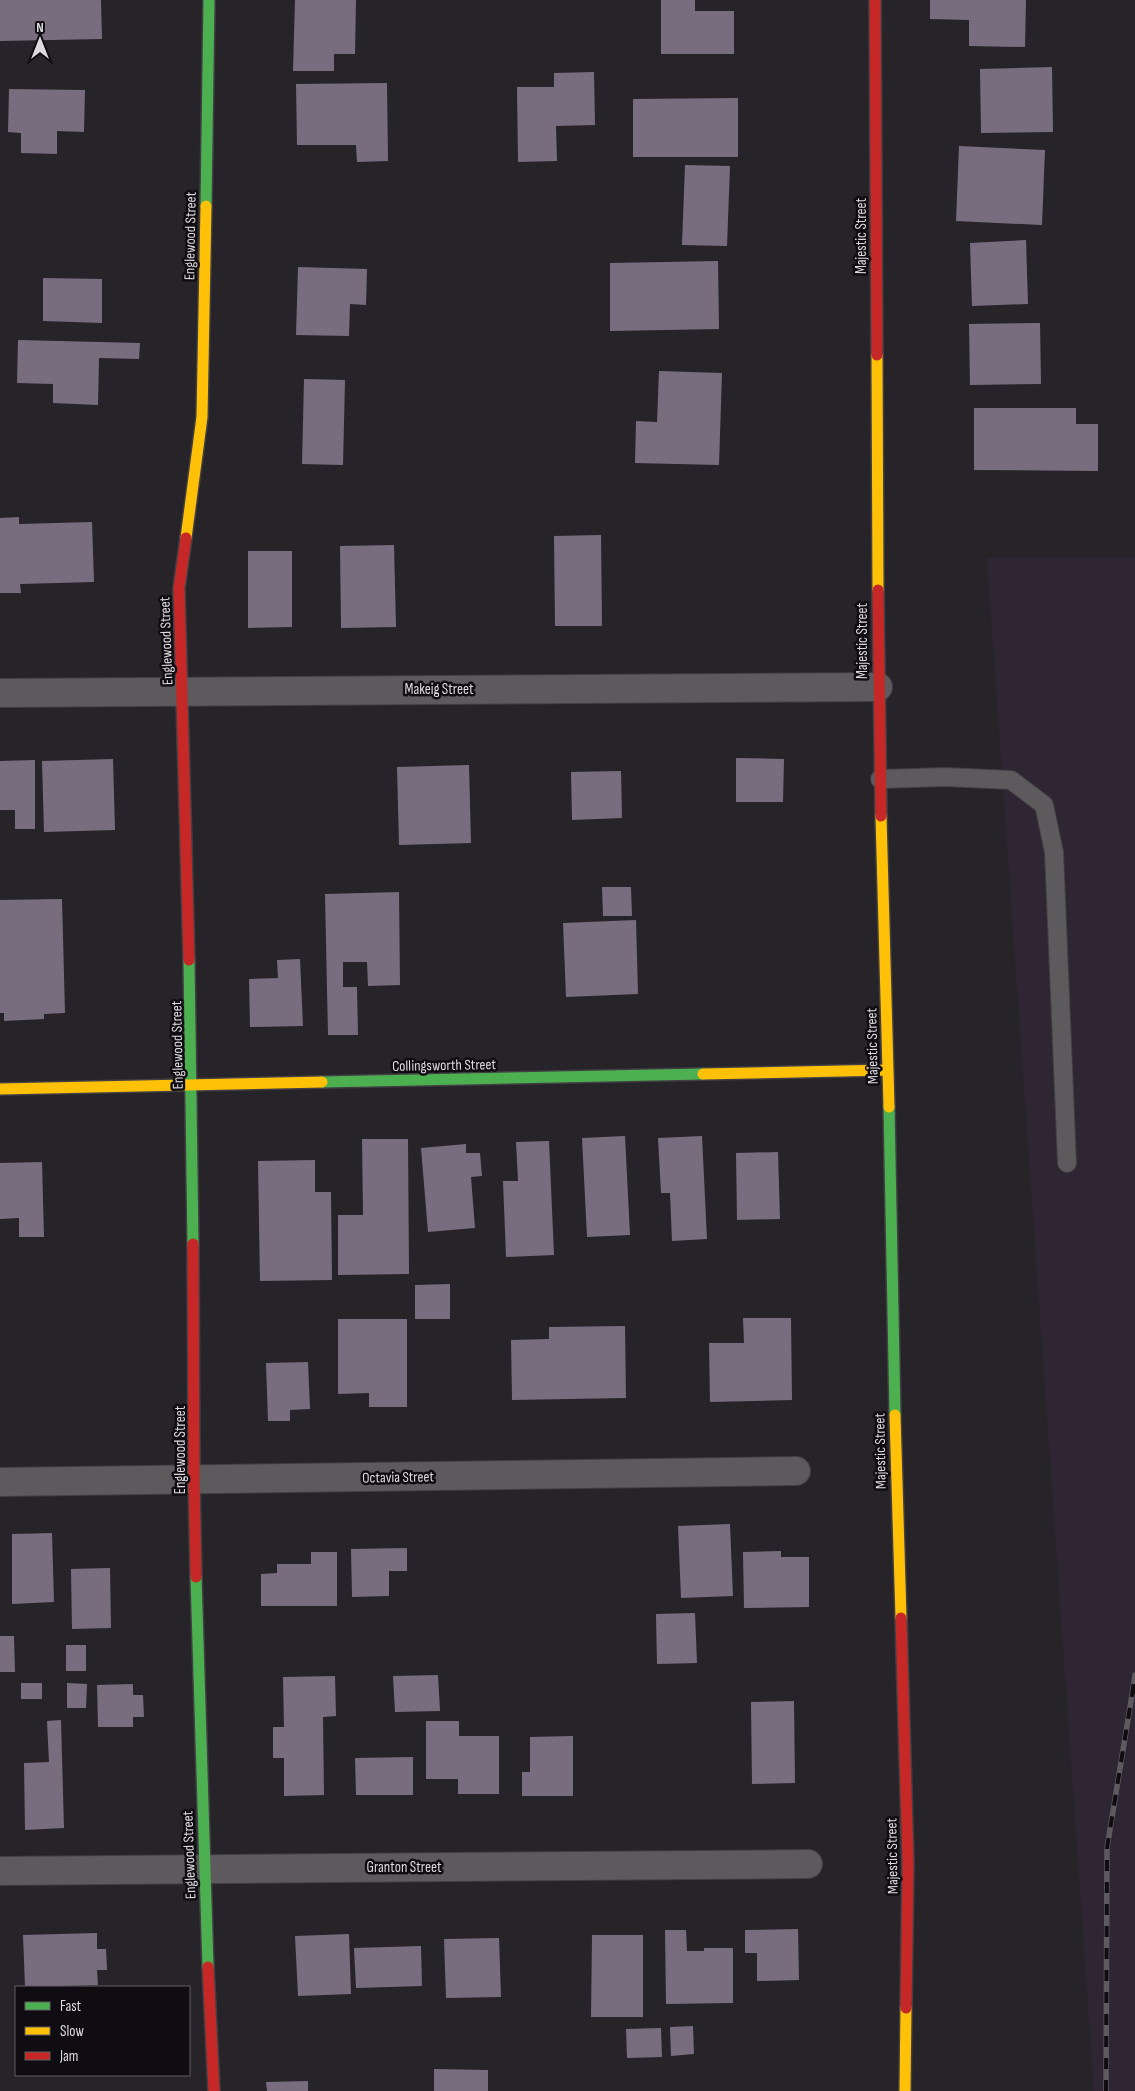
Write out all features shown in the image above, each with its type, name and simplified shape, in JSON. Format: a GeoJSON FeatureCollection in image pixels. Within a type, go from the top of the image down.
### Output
{"type":"FeatureCollection","features":[{"type":"Feature","properties":{"kind":"street","name":"Englewood Street"},"geometry":{"type":"LineString","coordinates":[[209,0],[202,417],[179,588],[184,690],[192,1085],[194,1480],[204,1868],[214,2091]]}},
{"type":"Feature","properties":{"kind":"street","name":"Majestic Street"},"geometry":{"type":"LineString","coordinates":[[875,0],[878,687],[896,1470],[908,1863],[904,2091]]}},
{"type":"Feature","properties":{"kind":"street","name":"Makeig Street"},"geometry":{"type":"LineString","coordinates":[[0,693],[184,690],[878,687]]}},
{"type":"Feature","properties":{"kind":"street","name":"Collingsworth Street"},"geometry":{"type":"LineString","coordinates":[[0,1089],[888,1070]]}},
{"type":"Feature","properties":{"kind":"street","name":"Octavia Street"},"geometry":{"type":"LineString","coordinates":[[0,1482],[796,1472]]}},
{"type":"Feature","properties":{"kind":"street","name":"Granton Street"},"geometry":{"type":"LineString","coordinates":[[0,1872],[204,1868],[808,1864]]}},
{"type":"Feature","properties":{"kind":"lane"},"geometry":{"type":"LineString","coordinates":[[880,779],[946,777],[1011,780],[1044,806],[1054,852],[1067,1163]]}},
{"type":"Feature","properties":{"kind":"shaded area"},"geometry":{"type":"Polygon","coordinates":[[[987,558],[1135,558],[1135,2091],[1094,2091],[987,558]]]}},
{"type":"Feature","properties":{"kind":"building"},"geometry":{"type":"Polygon","coordinates":[[[0,0],[101,0],[102,39],[0,41],[0,0]]]}},
{"type":"Feature","properties":{"kind":"building"},"geometry":{"type":"Polygon","coordinates":[[[295,0],[356,0],[355,54],[334,54],[334,71],[293,71],[295,0]]]}},
{"type":"Feature","properties":{"kind":"building"},"geometry":{"type":"Polygon","coordinates":[[[661,0],[695,0],[695,11],[734,11],[734,54],[661,54],[661,0]]]}},
{"type":"Feature","properties":{"kind":"building"},"geometry":{"type":"Polygon","coordinates":[[[930,0],[1026,0],[1025,47],[969,46],[969,20],[930,19],[930,0]]]}},
{"type":"Feature","properties":{"kind":"building"},"geometry":{"type":"Polygon","coordinates":[[[1052,67],[1053,132],[981,133],[980,69],[1052,67]]]}},
{"type":"Feature","properties":{"kind":"building"},"geometry":{"type":"Polygon","coordinates":[[[594,72],[595,125],[556,126],[557,161],[518,162],[517,87],[554,87],[554,73],[594,72]]]}},
{"type":"Feature","properties":{"kind":"building"},"geometry":{"type":"Polygon","coordinates":[[[387,83],[388,161],[357,162],[356,145],[297,145],[296,84],[387,83]]]}},
{"type":"Feature","properties":{"kind":"building"},"geometry":{"type":"Polygon","coordinates":[[[9,89],[85,90],[84,132],[57,131],[57,154],[21,153],[21,133],[8,132],[9,89]]]}},
{"type":"Feature","properties":{"kind":"building"},"geometry":{"type":"Polygon","coordinates":[[[738,98],[738,157],[633,157],[633,99],[738,98]]]}},
{"type":"Feature","properties":{"kind":"building"},"geometry":{"type":"Polygon","coordinates":[[[959,146],[1045,150],[1042,225],[956,221],[959,146]]]}},
{"type":"Feature","properties":{"kind":"building"},"geometry":{"type":"Polygon","coordinates":[[[685,165],[730,166],[727,246],[682,245],[685,165]]]}},
{"type":"Feature","properties":{"kind":"building"},"geometry":{"type":"Polygon","coordinates":[[[1026,240],[1028,304],[972,306],[970,243],[1026,240]]]}},
{"type":"Feature","properties":{"kind":"building"},"geometry":{"type":"Polygon","coordinates":[[[718,261],[719,329],[610,331],[610,263],[718,261]]]}},
{"type":"Feature","properties":{"kind":"building"},"geometry":{"type":"Polygon","coordinates":[[[298,267],[367,269],[366,305],[350,304],[349,336],[296,335],[298,267]]]}},
{"type":"Feature","properties":{"kind":"building"},"geometry":{"type":"Polygon","coordinates":[[[43,278],[102,279],[102,323],[43,321],[43,278]]]}},
{"type":"Feature","properties":{"kind":"building"},"geometry":{"type":"Polygon","coordinates":[[[1040,323],[1041,384],[970,385],[969,324],[1040,323]]]}},
{"type":"Feature","properties":{"kind":"building"},"geometry":{"type":"Polygon","coordinates":[[[18,340],[140,343],[139,359],[99,358],[98,405],[53,403],[53,384],[17,383],[18,340]]]}},
{"type":"Feature","properties":{"kind":"building"},"geometry":{"type":"Polygon","coordinates":[[[659,371],[722,373],[719,465],[635,463],[636,421],[657,422],[659,371]]]}},
{"type":"Feature","properties":{"kind":"building"},"geometry":{"type":"Polygon","coordinates":[[[304,379],[345,380],[343,465],[302,464],[304,379]]]}},
{"type":"Feature","properties":{"kind":"building"},"geometry":{"type":"Polygon","coordinates":[[[974,408],[1076,408],[1076,424],[1098,424],[1098,471],[974,470],[974,408]]]}},
{"type":"Feature","properties":{"kind":"building"},"geometry":{"type":"Polygon","coordinates":[[[19,517],[19,524],[92,522],[94,582],[20,584],[21,593],[0,593],[0,518],[19,517]]]}},
{"type":"Feature","properties":{"kind":"building"},"geometry":{"type":"Polygon","coordinates":[[[601,535],[602,626],[555,626],[554,536],[601,535]]]}},
{"type":"Feature","properties":{"kind":"building"},"geometry":{"type":"Polygon","coordinates":[[[394,545],[396,627],[341,628],[340,546],[394,545]]]}},
{"type":"Feature","properties":{"kind":"building"},"geometry":{"type":"Polygon","coordinates":[[[248,551],[292,551],[292,627],[248,628],[248,551]]]}},
{"type":"Feature","properties":{"kind":"building"},"geometry":{"type":"Polygon","coordinates":[[[736,758],[784,759],[783,802],[736,802],[736,758]]]}},
{"type":"Feature","properties":{"kind":"building"},"geometry":{"type":"Polygon","coordinates":[[[113,759],[115,830],[44,832],[42,761],[113,759]]]}},
{"type":"Feature","properties":{"kind":"building"},"geometry":{"type":"Polygon","coordinates":[[[35,760],[35,829],[15,829],[15,810],[0,810],[0,761],[35,760]]]}},
{"type":"Feature","properties":{"kind":"building"},"geometry":{"type":"Polygon","coordinates":[[[469,765],[471,843],[399,845],[397,767],[469,765]]]}},
{"type":"Feature","properties":{"kind":"building"},"geometry":{"type":"Polygon","coordinates":[[[621,771],[622,818],[572,820],[571,772],[621,771]]]}},
{"type":"Feature","properties":{"kind":"building"},"geometry":{"type":"Polygon","coordinates":[[[602,887],[631,887],[632,916],[603,916],[602,887]]]}},
{"type":"Feature","properties":{"kind":"building"},"geometry":{"type":"Polygon","coordinates":[[[399,892],[400,985],[368,986],[367,962],[343,962],[343,987],[357,987],[358,1035],[328,1035],[325,894],[399,892]]]}},
{"type":"Feature","properties":{"kind":"building"},"geometry":{"type":"Polygon","coordinates":[[[62,899],[65,1013],[44,1014],[44,1019],[4,1021],[4,1013],[0,1013],[0,900],[62,899]]]}},
{"type":"Feature","properties":{"kind":"building"},"geometry":{"type":"Polygon","coordinates":[[[636,920],[638,994],[566,997],[563,923],[636,920]]]}},
{"type":"Feature","properties":{"kind":"building"},"geometry":{"type":"Polygon","coordinates":[[[300,959],[303,1026],[250,1027],[249,979],[278,978],[277,960],[300,959]]]}},
{"type":"Feature","properties":{"kind":"building"},"geometry":{"type":"Polygon","coordinates":[[[625,1136],[630,1235],[587,1237],[582,1138],[625,1136]]]}},
{"type":"Feature","properties":{"kind":"building"},"geometry":{"type":"Polygon","coordinates":[[[702,1136],[707,1239],[672,1241],[670,1193],[661,1193],[658,1138],[702,1136]]]}},
{"type":"Feature","properties":{"kind":"building"},"geometry":{"type":"Polygon","coordinates":[[[362,1139],[408,1139],[409,1274],[338,1275],[338,1215],[363,1215],[362,1139]]]}},
{"type":"Feature","properties":{"kind":"building"},"geometry":{"type":"Polygon","coordinates":[[[549,1141],[554,1255],[506,1257],[503,1181],[518,1181],[516,1142],[549,1141]]]}},
{"type":"Feature","properties":{"kind":"building"},"geometry":{"type":"Polygon","coordinates":[[[466,1144],[466,1153],[480,1153],[482,1176],[471,1177],[475,1228],[428,1232],[421,1148],[466,1144]]]}},
{"type":"Feature","properties":{"kind":"building"},"geometry":{"type":"Polygon","coordinates":[[[778,1152],[780,1219],[737,1220],[736,1153],[778,1152]]]}},
{"type":"Feature","properties":{"kind":"building"},"geometry":{"type":"Polygon","coordinates":[[[315,1160],[315,1192],[331,1192],[332,1280],[260,1281],[258,1161],[315,1160]]]}},
{"type":"Feature","properties":{"kind":"building"},"geometry":{"type":"Polygon","coordinates":[[[42,1162],[44,1237],[19,1237],[19,1218],[0,1219],[0,1163],[42,1162]]]}},
{"type":"Feature","properties":{"kind":"building"},"geometry":{"type":"Polygon","coordinates":[[[450,1284],[450,1319],[415,1319],[415,1285],[450,1284]]]}},
{"type":"Feature","properties":{"kind":"building"},"geometry":{"type":"Polygon","coordinates":[[[743,1318],[791,1318],[792,1400],[710,1402],[709,1343],[744,1343],[743,1318]]]}},
{"type":"Feature","properties":{"kind":"building"},"geometry":{"type":"Polygon","coordinates":[[[338,1319],[407,1319],[407,1407],[369,1407],[369,1393],[338,1394],[338,1319]]]}},
{"type":"Feature","properties":{"kind":"building"},"geometry":{"type":"Polygon","coordinates":[[[625,1326],[626,1398],[512,1400],[511,1340],[549,1339],[549,1327],[625,1326]]]}},
{"type":"Feature","properties":{"kind":"building"},"geometry":{"type":"Polygon","coordinates":[[[308,1362],[310,1409],[290,1410],[290,1421],[268,1421],[266,1363],[308,1362]]]}},
{"type":"Feature","properties":{"kind":"building"},"geometry":{"type":"Polygon","coordinates":[[[730,1524],[733,1596],[681,1598],[678,1526],[730,1524]]]}},
{"type":"Feature","properties":{"kind":"building"},"geometry":{"type":"Polygon","coordinates":[[[52,1533],[54,1602],[12,1604],[12,1534],[52,1533]]]}},
{"type":"Feature","properties":{"kind":"building"},"geometry":{"type":"Polygon","coordinates":[[[407,1548],[407,1571],[389,1571],[389,1596],[352,1597],[351,1549],[407,1548]]]}},
{"type":"Feature","properties":{"kind":"building"},"geometry":{"type":"Polygon","coordinates":[[[781,1551],[781,1557],[809,1557],[809,1607],[744,1608],[743,1552],[781,1551]]]}},
{"type":"Feature","properties":{"kind":"building"},"geometry":{"type":"Polygon","coordinates":[[[311,1552],[337,1552],[337,1606],[261,1606],[261,1574],[277,1573],[277,1564],[311,1564],[311,1552]]]}},
{"type":"Feature","properties":{"kind":"building"},"geometry":{"type":"Polygon","coordinates":[[[110,1568],[111,1628],[72,1629],[71,1569],[110,1568]]]}},
{"type":"Feature","properties":{"kind":"building"},"geometry":{"type":"Polygon","coordinates":[[[695,1613],[697,1663],[657,1664],[656,1614],[695,1613]]]}},
{"type":"Feature","properties":{"kind":"building"},"geometry":{"type":"Polygon","coordinates":[[[0,1636],[14,1636],[15,1672],[0,1672],[0,1636]]]}},
{"type":"Feature","properties":{"kind":"building"},"geometry":{"type":"Polygon","coordinates":[[[66,1645],[86,1645],[86,1671],[66,1671],[66,1645]]]}},
{"type":"Feature","properties":{"kind":"building"},"geometry":{"type":"Polygon","coordinates":[[[438,1675],[440,1711],[395,1712],[393,1676],[438,1675]]]}},
{"type":"Feature","properties":{"kind":"building"},"geometry":{"type":"Polygon","coordinates":[[[335,1676],[336,1716],[323,1717],[324,1795],[284,1796],[284,1758],[273,1758],[273,1727],[284,1727],[283,1677],[335,1676]]]}},
{"type":"Feature","properties":{"kind":"building"},"geometry":{"type":"Polygon","coordinates":[[[21,1683],[42,1683],[42,1699],[21,1699],[21,1683]]]}},
{"type":"Feature","properties":{"kind":"building"},"geometry":{"type":"Polygon","coordinates":[[[67,1683],[87,1684],[86,1708],[67,1708],[67,1683]]]}},
{"type":"Feature","properties":{"kind":"building"},"geometry":{"type":"Polygon","coordinates":[[[133,1684],[133,1695],[143,1695],[144,1717],[133,1717],[133,1727],[98,1727],[97,1685],[133,1684]]]}},
{"type":"Feature","properties":{"kind":"building"},"geometry":{"type":"Polygon","coordinates":[[[794,1701],[795,1783],[752,1784],[751,1702],[794,1701]]]}},
{"type":"Feature","properties":{"kind":"building"},"geometry":{"type":"Polygon","coordinates":[[[61,1720],[64,1828],[25,1830],[24,1763],[49,1762],[47,1721],[61,1720]]]}},
{"type":"Feature","properties":{"kind":"building"},"geometry":{"type":"Polygon","coordinates":[[[426,1721],[459,1721],[459,1736],[499,1736],[499,1794],[458,1794],[458,1779],[426,1779],[426,1721]]]}},
{"type":"Feature","properties":{"kind":"building"},"geometry":{"type":"Polygon","coordinates":[[[573,1736],[573,1796],[522,1796],[522,1772],[530,1772],[530,1737],[573,1736]]]}},
{"type":"Feature","properties":{"kind":"building"},"geometry":{"type":"Polygon","coordinates":[[[413,1757],[413,1795],[356,1795],[355,1758],[413,1757]]]}},
{"type":"Feature","properties":{"kind":"building"},"geometry":{"type":"Polygon","coordinates":[[[798,1929],[799,1980],[757,1981],[757,1953],[745,1953],[745,1930],[798,1929]]]}},
{"type":"Feature","properties":{"kind":"building"},"geometry":{"type":"Polygon","coordinates":[[[665,1930],[686,1930],[687,1951],[704,1951],[704,1948],[733,1948],[733,2003],[666,2004],[665,1930]]]}},
{"type":"Feature","properties":{"kind":"building"},"geometry":{"type":"Polygon","coordinates":[[[97,1933],[97,1949],[106,1949],[107,1970],[97,1970],[98,1985],[25,1986],[23,1935],[97,1933]]]}},
{"type":"Feature","properties":{"kind":"building"},"geometry":{"type":"Polygon","coordinates":[[[349,1934],[351,1994],[298,1996],[295,1936],[349,1934]]]}},
{"type":"Feature","properties":{"kind":"building"},"geometry":{"type":"Polygon","coordinates":[[[592,1935],[643,1935],[643,2017],[591,2017],[592,1935]]]}},
{"type":"Feature","properties":{"kind":"building"},"geometry":{"type":"Polygon","coordinates":[[[499,1938],[501,1997],[446,1998],[444,1939],[499,1938]]]}},
{"type":"Feature","properties":{"kind":"building"},"geometry":{"type":"Polygon","coordinates":[[[421,1946],[422,1986],[356,1988],[354,1948],[421,1946]]]}},
{"type":"Feature","properties":{"kind":"building"},"geometry":{"type":"Polygon","coordinates":[[[693,2026],[694,2054],[671,2056],[670,2027],[693,2026]]]}},
{"type":"Feature","properties":{"kind":"building"},"geometry":{"type":"Polygon","coordinates":[[[661,2028],[662,2057],[627,2058],[626,2029],[661,2028]]]}},
{"type":"Feature","properties":{"kind":"building"},"geometry":{"type":"Polygon","coordinates":[[[434,2069],[488,2070],[488,2091],[434,2091],[434,2069]]]}},
{"type":"Feature","properties":{"kind":"building"},"geometry":{"type":"Polygon","coordinates":[[[308,2081],[308,2091],[267,2091],[266,2082],[308,2081]]]}},
{"type":"Feature","properties":{"kind":"railway"},"geometry":{"type":"LineString","coordinates":[[1132,1695],[1135,1675]]}},
{"type":"Feature","properties":{"kind":"railway"},"geometry":{"type":"LineString","coordinates":[[1106,2091],[1107,1848],[1132,1695],[1135,1690]]}},
{"type":"Feature","properties":{"kind":"traffic: fast"},"geometry":{"type":"LineString","coordinates":[[206,206],[209,0]]}},
{"type":"Feature","properties":{"kind":"traffic: fast"},"geometry":{"type":"LineString","coordinates":[[189,960],[193,1244]]}},
{"type":"Feature","properties":{"kind":"traffic: fast"},"geometry":{"type":"LineString","coordinates":[[322,1082],[703,1074]]}},
{"type":"Feature","properties":{"kind":"traffic: fast"},"geometry":{"type":"LineString","coordinates":[[889,1107],[895,1415]]}},
{"type":"Feature","properties":{"kind":"traffic: fast"},"geometry":{"type":"LineString","coordinates":[[196,1577],[208,1967]]}},
{"type":"Feature","properties":{"kind":"traffic: slow"},"geometry":{"type":"LineString","coordinates":[[186,538],[202,417],[206,206]]}},
{"type":"Feature","properties":{"kind":"traffic: slow"},"geometry":{"type":"LineString","coordinates":[[877,355],[878,590]]}},
{"type":"Feature","properties":{"kind":"traffic: slow"},"geometry":{"type":"LineString","coordinates":[[881,816],[889,1107]]}},
{"type":"Feature","properties":{"kind":"traffic: slow"},"geometry":{"type":"LineString","coordinates":[[703,1074],[888,1070]]}},
{"type":"Feature","properties":{"kind":"traffic: slow"},"geometry":{"type":"LineString","coordinates":[[0,1089],[322,1082]]}},
{"type":"Feature","properties":{"kind":"traffic: slow"},"geometry":{"type":"LineString","coordinates":[[895,1415],[901,1618]]}},
{"type":"Feature","properties":{"kind":"traffic: slow"},"geometry":{"type":"LineString","coordinates":[[905,2091],[906,2008]]}},
{"type":"Feature","properties":{"kind":"traffic: jam"},"geometry":{"type":"LineString","coordinates":[[875,0],[877,355]]}},
{"type":"Feature","properties":{"kind":"traffic: jam"},"geometry":{"type":"LineString","coordinates":[[186,538],[179,588],[189,960]]}},
{"type":"Feature","properties":{"kind":"traffic: jam"},"geometry":{"type":"LineString","coordinates":[[878,590],[881,816]]}},
{"type":"Feature","properties":{"kind":"traffic: jam"},"geometry":{"type":"LineString","coordinates":[[193,1244],[196,1577]]}},
{"type":"Feature","properties":{"kind":"traffic: jam"},"geometry":{"type":"LineString","coordinates":[[901,1618],[908,1863],[906,2008]]}},
{"type":"Feature","properties":{"kind":"traffic: jam"},"geometry":{"type":"LineString","coordinates":[[208,1967],[214,2091]]}}]}
